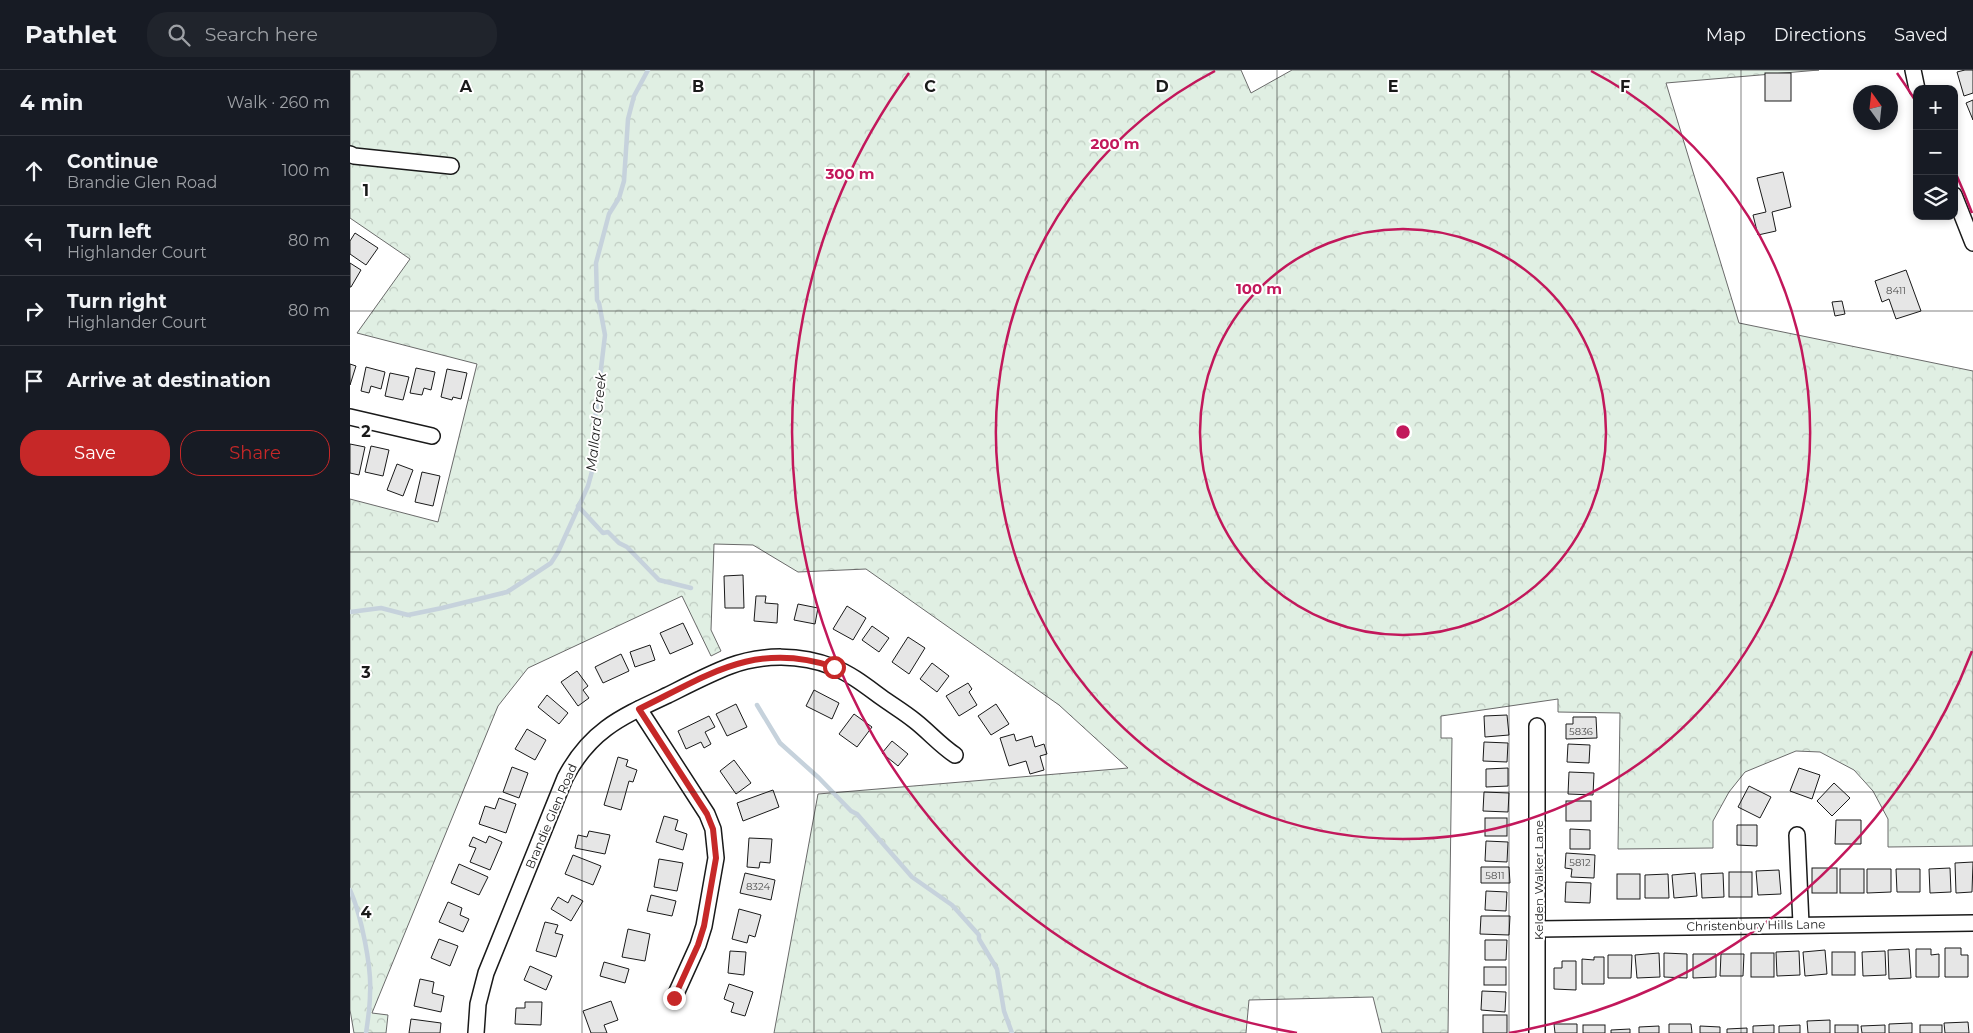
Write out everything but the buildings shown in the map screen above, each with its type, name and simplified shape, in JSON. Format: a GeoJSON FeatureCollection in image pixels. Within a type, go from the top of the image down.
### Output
{"type":"FeatureCollection","features":[{"type":"Feature","properties":{"kind":"street"},"geometry":{"type":"LineString","coordinates":[[1914,70],[1916,85]]}},
{"type":"Feature","properties":{"kind":"street"},"geometry":{"type":"LineString","coordinates":[[351,160],[451,166]]}},
{"type":"Feature","properties":{"kind":"street"},"geometry":{"type":"LineString","coordinates":[[1958,205],[1973,243]]}},
{"type":"Feature","properties":{"kind":"street"},"geometry":{"type":"LineString","coordinates":[[350,417],[432,436]]}},
{"type":"Feature","properties":{"kind":"street","name":"Brandie Glen Road"},"geometry":{"type":"LineString","coordinates":[[476,1033],[478,1004],[486,973],[574,760],[599,733],[639,709],[729,666],[749,660],[775,657],[796,658],[816,661],[849,675],[916,721],[939,744],[955,755]]}},
{"type":"Feature","properties":{"kind":"street"},"geometry":{"type":"LineString","coordinates":[[639,709],[707,814],[716,843],[716,858],[704,926],[698,945],[674,998]]}},
{"type":"Feature","properties":{"kind":"street","name":"Kelden Walker Lane"},"geometry":{"type":"LineString","coordinates":[[1537,726],[1537,1033]]}},
{"type":"Feature","properties":{"kind":"street"},"geometry":{"type":"LineString","coordinates":[[1798,835],[1801,924]]}},
{"type":"Feature","properties":{"kind":"street","name":"Christenbury Hills Lane"},"geometry":{"type":"LineString","coordinates":[[1538,929],[1973,922]]}},
{"type":"Feature","properties":{"kind":"green space"},"geometry":{"type":"Polygon","coordinates":[[[350,70],[1241,70],[1251,93],[1292,70],[1819,70],[1666,83],[1739,323],[1973,371],[1973,846],[1888,847],[1888,819],[1873,791],[1854,770],[1820,752],[1796,751],[1745,772],[1729,792],[1713,821],[1713,848],[1618,849],[1620,713],[1558,712],[1558,699],[1441,716],[1441,738],[1452,738],[1448,1033],[1382,1033],[1373,997],[1249,1000],[1246,1033],[774,1033],[818,794],[1128,768],[1059,705],[866,569],[798,572],[753,545],[714,544],[711,630],[721,651],[711,656],[682,596],[528,668],[498,706],[372,1013],[388,1015],[386,1033],[354,1033],[350,1010],[350,499],[438,522],[477,364],[357,333],[410,259],[350,218],[350,70]]]}},
{"type":"Feature","properties":{"kind":"waterway","name":"Mallard Creek"},"geometry":{"type":"LineString","coordinates":[[350,612],[381,608],[408,615],[507,592],[551,563],[558,552],[588,486],[594,464],[594,428],[605,335],[597,300],[596,263],[609,214],[619,198],[624,181],[628,119],[634,96],[648,70]]}},
{"type":"Feature","properties":{"kind":"waterway"},"geometry":{"type":"LineString","coordinates":[[578,506],[603,533],[608,532],[619,543],[627,547],[659,580],[691,588]]}},
{"type":"Feature","properties":{"kind":"waterway"},"geometry":{"type":"LineString","coordinates":[[757,705],[780,743],[819,778],[851,811],[857,814],[912,877],[952,905],[979,935],[979,939],[997,969],[1004,1011],[1012,1033]]}},
{"type":"Feature","properties":{"kind":"waterway","name":"Mallard Creek"},"geometry":{"type":"LineString","coordinates":[[350,890],[362,927],[369,970],[370,999],[366,1033]]}},
{"type":"Feature","properties":{"kind":"route"},"geometry":{"type":"LineString","coordinates":[[674,998],[686,975],[704,926],[716,858],[716,843],[707,814],[639,709],[729,666],[749,660],[775,657],[796,658],[816,661],[834,667]]}}]}
